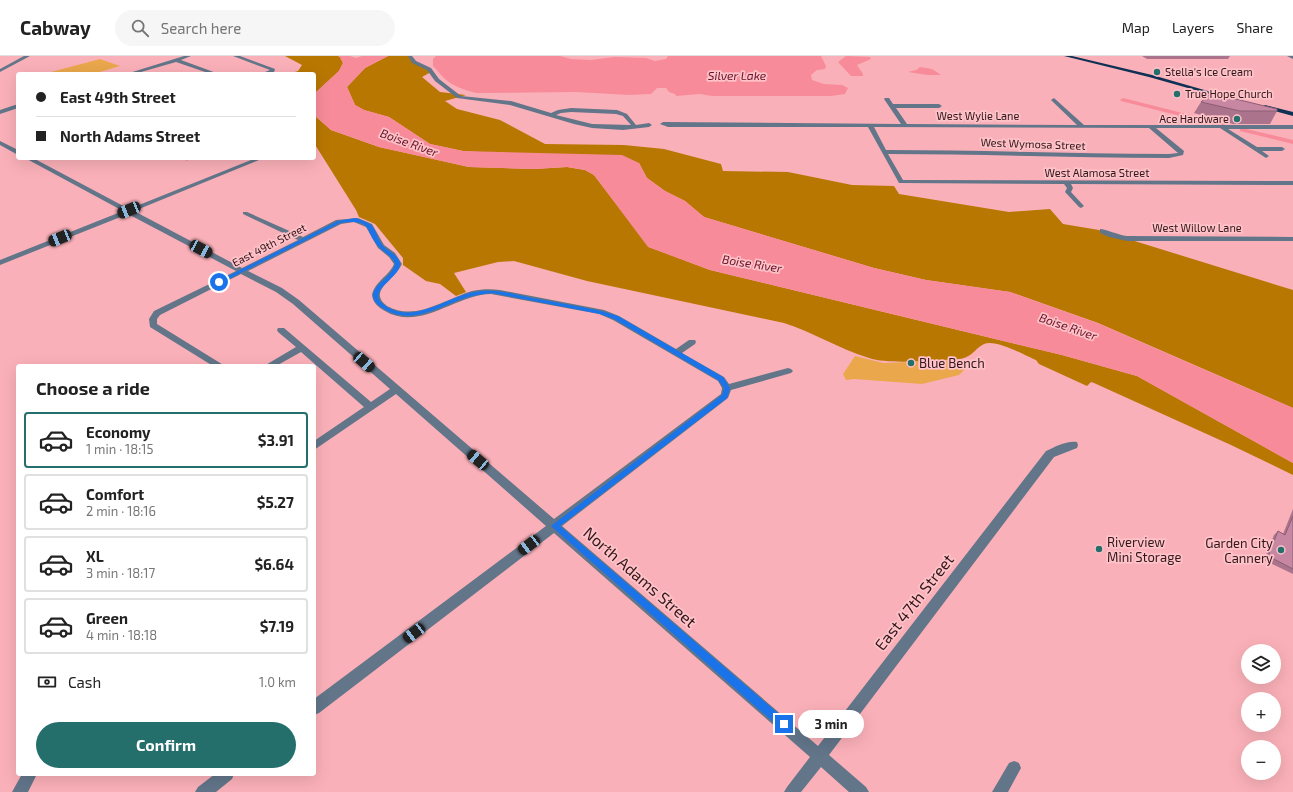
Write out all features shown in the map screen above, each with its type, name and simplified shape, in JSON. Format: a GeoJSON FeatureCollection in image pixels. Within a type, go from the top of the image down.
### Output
{"type":"FeatureCollection","features":[{"type":"Feature","properties":{"kind":"main road"},"geometry":{"type":"LineString","coordinates":[[1066,56],[1150,76],[1242,101]]}},
{"type":"Feature","properties":{"kind":"main road"},"geometry":{"type":"LineString","coordinates":[[1261,106],[1293,114]]}},
{"type":"Feature","properties":{"kind":"street"},"geometry":{"type":"LineString","coordinates":[[0,71],[28,56]]}},
{"type":"Feature","properties":{"kind":"street"},"geometry":{"type":"LineString","coordinates":[[136,72],[189,56]]}},
{"type":"Feature","properties":{"kind":"street"},"geometry":{"type":"LineString","coordinates":[[235,56],[273,69],[269,72]]}},
{"type":"Feature","properties":{"kind":"street"},"geometry":{"type":"LineString","coordinates":[[410,56],[414,62],[429,69],[436,80],[459,97],[512,103],[592,126],[611,128],[649,125]]}},
{"type":"Feature","properties":{"kind":"street"},"geometry":{"type":"LineString","coordinates":[[1289,56],[1293,58]]}},
{"type":"Feature","properties":{"kind":"street"},"geometry":{"type":"LineString","coordinates":[[176,60],[210,72]]}},
{"type":"Feature","properties":{"kind":"street"},"geometry":{"type":"LineString","coordinates":[[887,99],[904,126]]}},
{"type":"Feature","properties":{"kind":"street"},"geometry":{"type":"LineString","coordinates":[[1054,100],[1084,127]]}},
{"type":"Feature","properties":{"kind":"street"},"geometry":{"type":"LineString","coordinates":[[892,106],[939,106]]}},
{"type":"Feature","properties":{"kind":"street"},"geometry":{"type":"LineString","coordinates":[[0,112],[16,107]]}},
{"type":"Feature","properties":{"kind":"street"},"geometry":{"type":"LineString","coordinates":[[552,115],[560,111],[571,110],[617,112],[625,115],[636,127]]}},
{"type":"Feature","properties":{"kind":"street","name":"West Wylie Lane"},"geometry":{"type":"LineString","coordinates":[[663,124],[1293,127]]}},
{"type":"Feature","properties":{"kind":"street"},"geometry":{"type":"LineString","coordinates":[[870,126],[884,152]]}},
{"type":"Feature","properties":{"kind":"street","name":"West Wymosa Street"},"geometry":{"type":"LineString","coordinates":[[884,152],[1020,153],[1085,156],[1170,156],[1181,154],[1179,149],[1151,127]]}},
{"type":"Feature","properties":{"kind":"street"},"geometry":{"type":"LineString","coordinates":[[1222,127],[1266,156]]}},
{"type":"Feature","properties":{"kind":"street"},"geometry":{"type":"LineString","coordinates":[[0,143],[16,152]]}},
{"type":"Feature","properties":{"kind":"street"},"geometry":{"type":"LineString","coordinates":[[1257,149],[1282,149]]}},
{"type":"Feature","properties":{"kind":"street","name":"West Alamosa Street"},"geometry":{"type":"LineString","coordinates":[[884,152],[901,182],[1293,183]]}},
{"type":"Feature","properties":{"kind":"street","name":"North Adams Street"},"geometry":{"type":"LineString","coordinates":[[32,160],[242,270],[296,302],[861,792]]}},
{"type":"Feature","properties":{"kind":"street"},"geometry":{"type":"LineString","coordinates":[[35,162],[41,160]]}},
{"type":"Feature","properties":{"kind":"street"},"geometry":{"type":"LineString","coordinates":[[0,263],[256,160]]}},
{"type":"Feature","properties":{"kind":"street"},"geometry":{"type":"LineString","coordinates":[[1066,183],[1070,188],[1068,192],[1080,206]]}},
{"type":"Feature","properties":{"kind":"street"},"geometry":{"type":"LineString","coordinates":[[245,213],[304,240]]}},
{"type":"Feature","properties":{"kind":"street","name":"East 49th Street"},"geometry":{"type":"LineString","coordinates":[[217,364],[153,325],[153,319],[158,313],[339,222],[355,220],[369,226],[380,246],[392,255],[398,264],[393,274],[378,288],[376,300],[387,310],[406,318],[475,293],[500,292],[609,315],[677,352]]}},
{"type":"Feature","properties":{"kind":"street","name":"West Willow Lane"},"geometry":{"type":"LineString","coordinates":[[1103,231],[1107,234],[1122,238],[1141,239],[1293,239]]}},
{"type":"Feature","properties":{"kind":"street"},"geometry":{"type":"LineString","coordinates":[[281,330],[370,407]]}},
{"type":"Feature","properties":{"kind":"street"},"geometry":{"type":"LineString","coordinates":[[316,706],[725,396],[727,388],[721,379],[677,352],[692,342]]}},
{"type":"Feature","properties":{"kind":"street"},"geometry":{"type":"LineString","coordinates":[[273,364],[301,348]]}},
{"type":"Feature","properties":{"kind":"street"},"geometry":{"type":"LineString","coordinates":[[727,388],[744,382],[771,377],[788,371]]}},
{"type":"Feature","properties":{"kind":"street"},"geometry":{"type":"LineString","coordinates":[[316,440],[396,390]]}},
{"type":"Feature","properties":{"kind":"street","name":"East 47th Street"},"geometry":{"type":"LineString","coordinates":[[792,792],[1050,454],[1073,445]]}},
{"type":"Feature","properties":{"kind":"street"},"geometry":{"type":"LineString","coordinates":[[1000,792],[1014,768]]}},
{"type":"Feature","properties":{"kind":"street"},"geometry":{"type":"LineString","coordinates":[[20,792],[29,776]]}},
{"type":"Feature","properties":{"kind":"street"},"geometry":{"type":"LineString","coordinates":[[204,792],[224,776]]}},
{"type":"Feature","properties":{"kind":"shaded area"},"geometry":{"type":"Polygon","coordinates":[[[285,56],[338,56],[343,63],[339,71],[316,92],[316,72],[295,72],[298,71],[302,65],[285,56]]]}},
{"type":"Feature","properties":{"kind":"shaded area"},"geometry":{"type":"Polygon","coordinates":[[[388,56],[410,56],[414,62],[431,72],[422,77],[440,92],[466,95],[445,101],[457,109],[500,120],[545,144],[624,145],[664,149],[721,164],[723,171],[788,172],[852,185],[894,186],[899,194],[1009,212],[1050,209],[1063,224],[1099,230],[1293,290],[1293,408],[1098,323],[1010,292],[926,280],[874,268],[704,217],[685,201],[665,191],[647,178],[639,163],[463,151],[430,144],[389,117],[364,110],[355,105],[347,87],[365,68],[388,56]]]}},
{"type":"Feature","properties":{"kind":"shaded area"},"geometry":{"type":"Polygon","coordinates":[[[100,59],[120,66],[100,72],[51,72],[100,59]]]}},
{"type":"Feature","properties":{"kind":"shaded area"},"geometry":{"type":"Polygon","coordinates":[[[316,117],[331,130],[379,147],[469,167],[534,169],[567,167],[585,170],[594,175],[649,247],[710,270],[1062,355],[1137,376],[1293,463],[1293,475],[1231,445],[1094,383],[1091,382],[1087,386],[1039,364],[1036,360],[1010,348],[996,344],[984,344],[965,358],[960,359],[914,362],[878,360],[858,354],[784,323],[587,281],[514,261],[498,262],[454,273],[466,292],[456,296],[440,284],[426,281],[403,265],[403,258],[375,224],[359,217],[316,146],[316,117]]]}},
{"type":"Feature","properties":{"kind":"shaded area"},"geometry":{"type":"Polygon","coordinates":[[[855,356],[883,363],[963,360],[970,364],[959,375],[922,384],[854,379],[846,380],[843,374],[855,356]]]}},
{"type":"Feature","properties":{"kind":"water","name":"Boise River"},"geometry":{"type":"Polygon","coordinates":[[[338,56],[350,56],[356,58],[362,56],[388,56],[365,68],[347,87],[355,105],[364,110],[389,117],[430,144],[463,151],[622,155],[639,163],[647,178],[665,191],[685,201],[704,217],[874,268],[926,280],[1010,292],[1097,323],[1293,408],[1293,463],[1137,376],[1062,355],[710,270],[648,247],[594,175],[585,170],[567,167],[534,169],[469,167],[379,147],[331,130],[316,117],[316,92],[339,71],[343,63],[338,56]]]}},
{"type":"Feature","properties":{"kind":"water","name":"Silver Lake"},"geometry":{"type":"Polygon","coordinates":[[[436,56],[560,56],[571,59],[591,60],[614,57],[646,58],[655,61],[666,59],[668,56],[821,56],[826,66],[825,69],[817,70],[811,75],[812,80],[824,84],[842,85],[848,88],[845,94],[831,96],[712,96],[700,94],[676,96],[675,94],[669,92],[666,88],[657,88],[651,94],[629,95],[576,92],[476,93],[468,91],[447,81],[433,66],[433,59],[436,56]]]}},
{"type":"Feature","properties":{"kind":"water"},"geometry":{"type":"Polygon","coordinates":[[[846,56],[870,57],[871,59],[857,65],[863,76],[851,76],[838,62],[846,56]]]}},
{"type":"Feature","properties":{"kind":"water"},"geometry":{"type":"Polygon","coordinates":[[[920,67],[932,69],[941,75],[908,72],[916,70],[920,67]]]}},
{"type":"Feature","properties":{"kind":"building"},"geometry":{"type":"Polygon","coordinates":[[[1211,93],[1277,109],[1277,111],[1240,111],[1201,102],[1211,93]]]}},
{"type":"Feature","properties":{"kind":"building","name":"Garden City Cannery"},"geometry":{"type":"Polygon","coordinates":[[[1293,516],[1293,569],[1268,556],[1278,531],[1285,535],[1293,516]]]}},
{"type":"Feature","properties":{"kind":"waterway"},"geometry":{"type":"LineString","coordinates":[[1123,100],[1224,125]]}},
{"type":"Feature","properties":{"kind":"waterway"},"geometry":{"type":"LineString","coordinates":[[1242,130],[1293,142]]}},
{"type":"Feature","properties":{"kind":"place","name":"Stella's Ice Cream"},"geometry":{"type":"Point","coordinates":[1157,72]}},
{"type":"Feature","properties":{"kind":"place","name":"True Hope Church"},"geometry":{"type":"Point","coordinates":[1177,94]}},
{"type":"Feature","properties":{"kind":"place","name":"Ace Hardware"},"geometry":{"type":"Point","coordinates":[1237,119]}},
{"type":"Feature","properties":{"kind":"place","name":"Blue Bench"},"geometry":{"type":"Point","coordinates":[911,363]}},
{"type":"Feature","properties":{"kind":"place","name":"Riverview Mini Storage"},"geometry":{"type":"Point","coordinates":[1099,549]}},
{"type":"Feature","properties":{"kind":"place","name":"Garden City Cannery"},"geometry":{"type":"Point","coordinates":[1281,550]}},
{"type":"Feature","properties":{"kind":"route"},"geometry":{"type":"LineString","coordinates":[[219,282],[339,222],[355,220],[366,224],[371,228],[380,246],[385,248],[398,264],[393,274],[378,288],[376,294],[376,300],[387,310],[395,313],[418,313],[428,311],[468,295],[492,291],[601,312],[616,318],[677,352],[721,379],[727,388],[725,396],[555,526],[784,724]]}}]}
